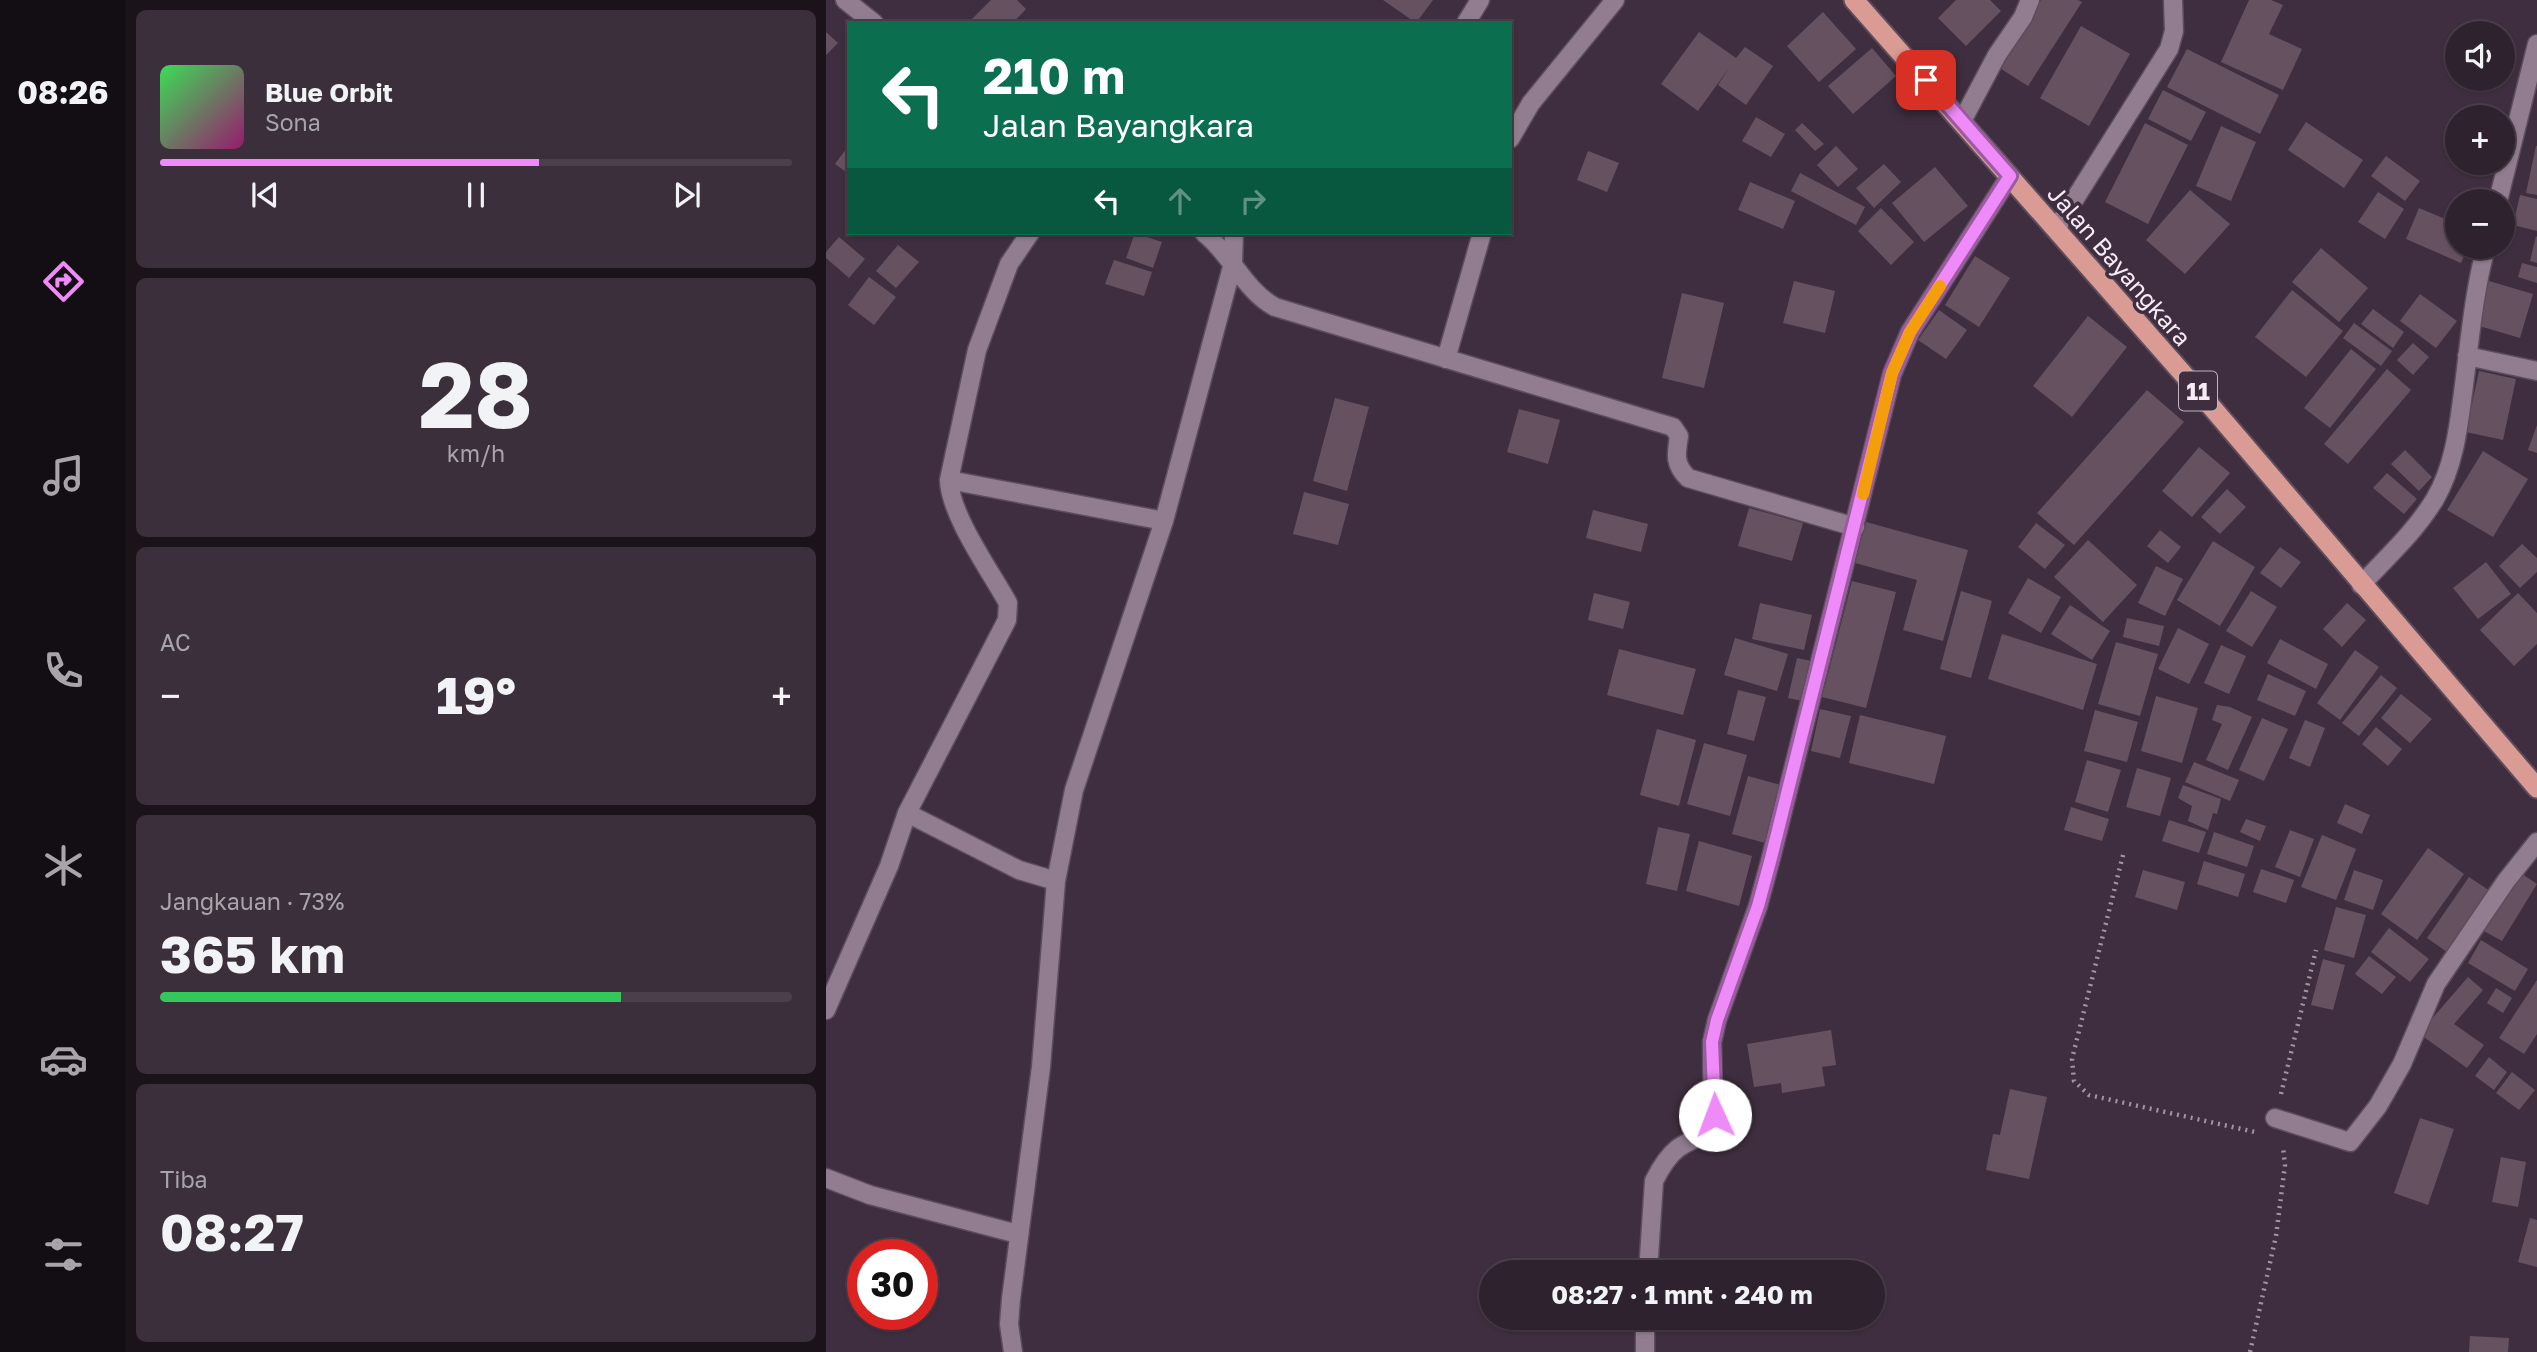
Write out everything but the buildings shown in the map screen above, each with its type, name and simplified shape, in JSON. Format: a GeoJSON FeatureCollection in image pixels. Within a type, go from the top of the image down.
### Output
{"type":"FeatureCollection","features":[{"type":"Feature","properties":{"kind":"highway","name":"Jalan Bayangkara"},"geometry":{"type":"LineString","coordinates":[[1854,0],[2192,384],[2537,788]]}},
{"type":"Feature","properties":{"kind":"street"},"geometry":{"type":"LineString","coordinates":[[845,0],[871,21]]}},
{"type":"Feature","properties":{"kind":"street"},"geometry":{"type":"LineString","coordinates":[[1467,21],[1479,0]]}},
{"type":"Feature","properties":{"kind":"street"},"geometry":{"type":"LineString","coordinates":[[1512,136],[1531,103],[1615,0]]}},
{"type":"Feature","properties":{"kind":"street"},"geometry":{"type":"LineString","coordinates":[[1962,121],[1997,55],[2023,17],[2030,0]]}},
{"type":"Feature","properties":{"kind":"street"},"geometry":{"type":"LineString","coordinates":[[2056,229],[2169,49],[2174,31],[2174,0]]}},
{"type":"Feature","properties":{"kind":"street"},"geometry":{"type":"LineString","coordinates":[[2501,189],[2537,44]]}},
{"type":"Feature","properties":{"kind":"street"},"geometry":{"type":"LineString","coordinates":[[1649,1260],[1654,1181],[1660,1168],[1678,1148],[1703,1136],[1713,1124],[1712,1042],[1717,1020],[1758,906],[1768,870],[1892,373],[1910,332],[2010,176]]}},
{"type":"Feature","properties":{"kind":"street"},"geometry":{"type":"LineString","coordinates":[[826,1010],[889,866],[907,813],[1007,620],[1009,603],[957,513],[949,480],[977,350],[1009,264],[1029,235]]}},
{"type":"Feature","properties":{"kind":"street"},"geometry":{"type":"LineString","coordinates":[[1206,235],[1233,263],[1257,294],[1275,307],[1673,427],[1679,436],[1675,459],[1688,478],[1855,527]]}},
{"type":"Feature","properties":{"kind":"street"},"geometry":{"type":"LineString","coordinates":[[1013,1352],[1009,1324],[1018,1234],[1041,1067],[1056,881],[1074,790],[1164,521],[1233,263],[1234,235]]}},
{"type":"Feature","properties":{"kind":"street"},"geometry":{"type":"LineString","coordinates":[[1446,359],[1481,235]]}},
{"type":"Feature","properties":{"kind":"street"},"geometry":{"type":"LineString","coordinates":[[2361,585],[2413,530],[2436,498],[2448,470],[2458,432],[2477,281],[2483,259]]}},
{"type":"Feature","properties":{"kind":"street"},"geometry":{"type":"LineString","coordinates":[[2467,356],[2537,371]]}},
{"type":"Feature","properties":{"kind":"street"},"geometry":{"type":"LineString","coordinates":[[949,480],[1164,521]]}},
{"type":"Feature","properties":{"kind":"street"},"geometry":{"type":"LineString","coordinates":[[907,813],[1019,870],[1056,881]]}},
{"type":"Feature","properties":{"kind":"street"},"geometry":{"type":"LineString","coordinates":[[2273,1127],[2350,1142],[2378,1107],[2402,1064],[2436,984],[2506,881],[2537,842]]}},
{"type":"Feature","properties":{"kind":"street"},"geometry":{"type":"LineString","coordinates":[[826,1178],[870,1195],[1018,1234]]}},
{"type":"Feature","properties":{"kind":"street"},"geometry":{"type":"LineString","coordinates":[[1645,1330],[1645,1352]]}},
{"type":"Feature","properties":{"kind":"path"},"geometry":{"type":"LineString","coordinates":[[2123,855],[2072,1059],[2074,1081],[2089,1095],[2273,1127]]}},
{"type":"Feature","properties":{"kind":"path"},"geometry":{"type":"LineString","coordinates":[[2250,1352],[2276,1236],[2285,1165],[2283,1147],[2273,1127],[2316,950]]}},
{"type":"Feature","properties":{"kind":"slow traffic"},"geometry":{"type":"LineString","coordinates":[[1863,494],[1892,373],[1910,332],[1940,286]]}},
{"type":"Feature","properties":{"kind":"route"},"geometry":{"type":"LineString","coordinates":[[1715,1115],[1712,1042],[1717,1020],[1758,906],[1771,858],[1892,373],[1910,332],[2010,176],[1926,80]]}}]}
